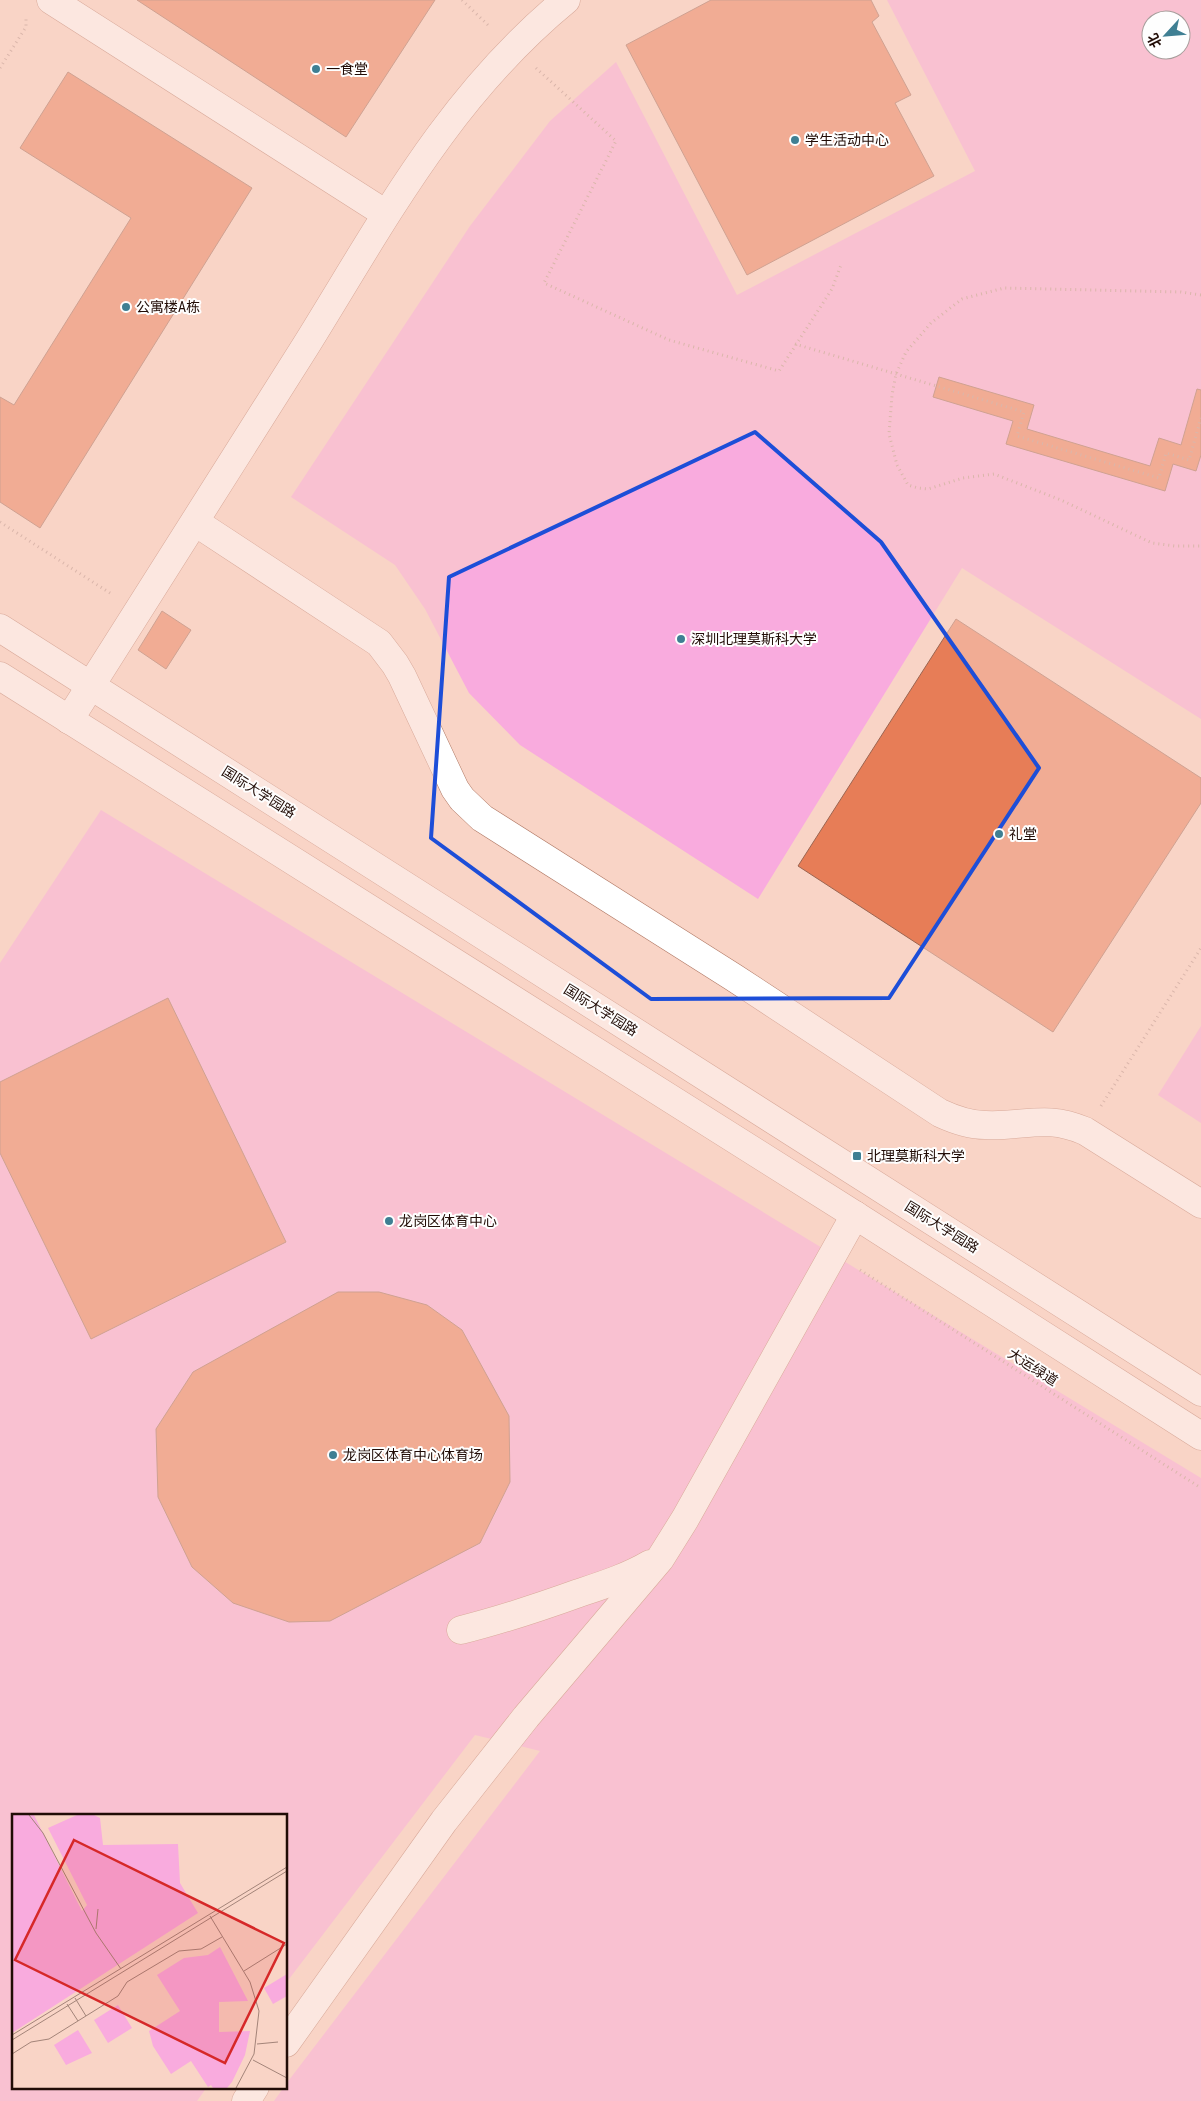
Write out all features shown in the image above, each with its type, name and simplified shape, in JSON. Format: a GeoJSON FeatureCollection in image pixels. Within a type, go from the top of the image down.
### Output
{"type":"FeatureCollection","features":[{"type":"Feature","properties":{"kind":"street"},"geometry":{"type":"LineString","coordinates":[[51,0],[386,214]]}},
{"type":"Feature","properties":{"kind":"street"},"geometry":{"type":"LineString","coordinates":[[68,720],[195,522],[421,160],[452,117],[513,47],[566,0]]}},
{"type":"Feature","properties":{"kind":"street"},"geometry":{"type":"LineString","coordinates":[[195,522],[379,643],[402,676],[455,789],[462,799],[482,818],[732,977],[940,1113],[957,1121],[987,1126],[1053,1122],[1068,1124],[1085,1131],[1201,1204]]}},
{"type":"Feature","properties":{"kind":"street","name":"国际大学园路"},"geometry":{"type":"LineString","coordinates":[[0,628],[1201,1392]]}},
{"type":"Feature","properties":{"kind":"street"},"geometry":{"type":"LineString","coordinates":[[0,676],[855,1215],[1201,1436]]}},
{"type":"Feature","properties":{"kind":"street"},"geometry":{"type":"LineString","coordinates":[[288,2039],[450,1813],[526,1716],[660,1558],[685,1519],[855,1215]]}},
{"type":"Feature","properties":{"kind":"street"},"geometry":{"type":"LineString","coordinates":[[461,1630],[507,1617],[611,1582],[637,1572],[660,1558]]}},
{"type":"Feature","properties":{"kind":"street"},"geometry":{"type":"LineString","coordinates":[[246,2101],[254,2088]]}},
{"type":"Feature","properties":{"kind":"path"},"geometry":{"type":"LineString","coordinates":[[462,0],[616,141],[544,282],[669,340],[779,371],[832,289],[841,265]]}},
{"type":"Feature","properties":{"kind":"path"},"geometry":{"type":"LineString","coordinates":[[0,68],[26,27],[26,12]]}},
{"type":"Feature","properties":{"kind":"path"},"geometry":{"type":"LineString","coordinates":[[1201,295],[1181,292],[1004,288],[962,299],[931,323],[906,352],[896,374],[892,395],[889,434],[897,465],[908,485],[928,488],[963,478],[994,474],[1061,500],[1152,543],[1176,546],[1201,546]]}},
{"type":"Feature","properties":{"kind":"path"},"geometry":{"type":"LineString","coordinates":[[795,344],[1024,412],[1017,436],[1159,478],[1166,453],[1189,460],[1201,418]]}},
{"type":"Feature","properties":{"kind":"path"},"geometry":{"type":"LineString","coordinates":[[0,522],[138,611]]}},
{"type":"Feature","properties":{"kind":"path"},"geometry":{"type":"LineString","coordinates":[[1085,1131],[1201,948]]}},
{"type":"Feature","properties":{"kind":"path","name":"大运绿道"},"geometry":{"type":"LineString","coordinates":[[852,1265],[1201,1488]]}},
{"type":"Feature","properties":{"kind":"highlighted area"},"geometry":{"type":"Polygon","coordinates":[[[755,432],[881,542],[1039,768],[889,998],[651,999],[431,838],[449,577],[755,432]]]}},
{"type":"Feature","properties":{"kind":"shaded area"},"geometry":{"type":"Polygon","coordinates":[[[887,0],[1201,0],[1201,719],[962,568],[758,899],[520,745],[469,693],[425,609],[395,565],[291,497],[470,226],[550,121],[616,62],[737,295],[975,171],[887,0]]]}},
{"type":"Feature","properties":{"kind":"shaded area","name":"龙岗区体育中心"},"geometry":{"type":"Polygon","coordinates":[[[101,810],[1201,1478],[1201,2101],[274,2101],[283,2088],[288,2088],[288,2081],[540,1751],[475,1735],[288,1980],[288,1814],[12,1814],[12,2088],[206,2088],[197,2101],[0,2101],[0,963],[101,810]]]}},
{"type":"Feature","properties":{"kind":"shaded area"},"geometry":{"type":"Polygon","coordinates":[[[1201,1026],[1201,1123],[1158,1095],[1201,1026]]]}},
{"type":"Feature","properties":{"kind":"building","name":"一食堂"},"geometry":{"type":"Polygon","coordinates":[[[137,0],[435,0],[346,137],[137,0]]]}},
{"type":"Feature","properties":{"kind":"building","name":"学生活动中心"},"geometry":{"type":"Polygon","coordinates":[[[711,0],[871,0],[879,16],[872,22],[911,95],[895,103],[934,176],[747,275],[626,45],[711,0]]]}},
{"type":"Feature","properties":{"kind":"building","name":"公寓楼A栋"},"geometry":{"type":"Polygon","coordinates":[[[68,72],[252,188],[40,528],[0,502],[0,397],[14,405],[131,218],[20,148],[68,72]]]}},
{"type":"Feature","properties":{"kind":"building"},"geometry":{"type":"Polygon","coordinates":[[[939,377],[1034,405],[1027,429],[1150,466],[1159,438],[1181,445],[1197,389],[1201,390],[1201,455],[1196,471],[1173,464],[1165,491],[1006,444],[1013,421],[933,397],[939,377]]]}},
{"type":"Feature","properties":{"kind":"building"},"geometry":{"type":"Polygon","coordinates":[[[162,611],[191,630],[166,669],[138,650],[162,611]]]}},
{"type":"Feature","properties":{"kind":"building","name":"礼堂"},"geometry":{"type":"Polygon","coordinates":[[[956,619],[1201,778],[1201,803],[1053,1032],[798,866],[956,619]]]}},
{"type":"Feature","properties":{"kind":"building"},"geometry":{"type":"Polygon","coordinates":[[[168,998],[286,1242],[91,1339],[0,1153],[0,1082],[168,998]]]}},
{"type":"Feature","properties":{"kind":"building","name":"龙岗区体育中心体育场"},"geometry":{"type":"Polygon","coordinates":[[[338,1292],[379,1292],[427,1305],[462,1330],[509,1416],[510,1482],[480,1543],[330,1621],[289,1622],[233,1603],[192,1567],[158,1497],[156,1429],[193,1372],[338,1292]]]}},
{"type":"Feature","properties":{"kind":"place","name":"一食堂"},"geometry":{"type":"Point","coordinates":[316,69]}},
{"type":"Feature","properties":{"kind":"place","name":"学生活动中心"},"geometry":{"type":"Point","coordinates":[795,140]}},
{"type":"Feature","properties":{"kind":"place","name":"公寓楼A栋"},"geometry":{"type":"Point","coordinates":[126,307]}},
{"type":"Feature","properties":{"kind":"place","name":"深圳北理莫斯科大学"},"geometry":{"type":"Point","coordinates":[681,639]}},
{"type":"Feature","properties":{"kind":"place","name":"礼堂"},"geometry":{"type":"Point","coordinates":[999,834]}},
{"type":"Feature","properties":{"kind":"place","name":"北理莫斯科大学"},"geometry":{"type":"Point","coordinates":[857,1156]}},
{"type":"Feature","properties":{"kind":"place","name":"龙岗区体育中心"},"geometry":{"type":"Point","coordinates":[389,1221]}},
{"type":"Feature","properties":{"kind":"place","name":"龙岗区体育中心体育场"},"geometry":{"type":"Point","coordinates":[333,1455]}}]}
